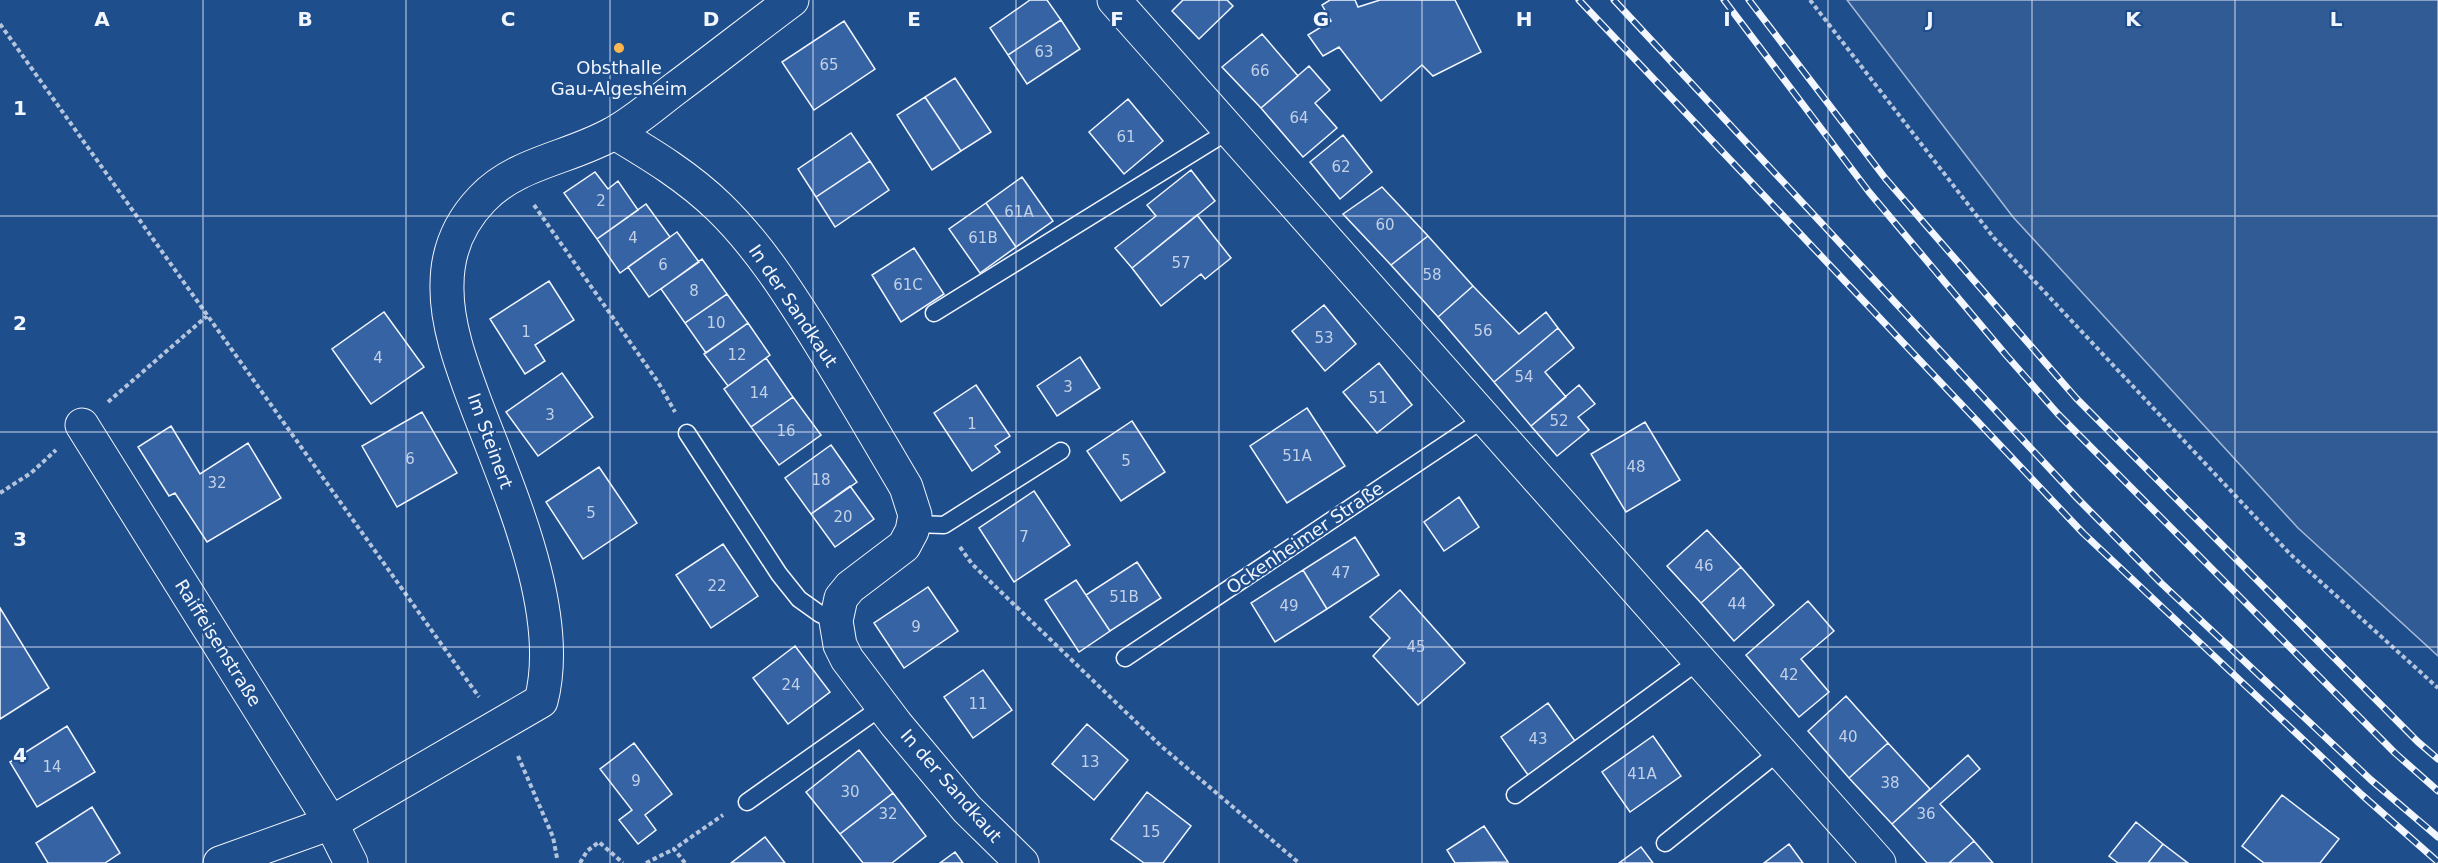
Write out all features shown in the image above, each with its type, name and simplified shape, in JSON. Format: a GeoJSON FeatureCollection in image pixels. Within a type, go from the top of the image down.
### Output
{"type":"FeatureCollection","features":[{"type":"Feature","properties":{"kind":"street","name":"Im Steinert"},"geometry":{"type":"LineString","coordinates":[[220,863],[331,823],[542,701],[545,674],[542,604],[534,565],[464,371],[450,319],[447,286],[450,253],[464,221],[482,199],[501,182],[535,164],[563,156],[615,133],[792,0]]}},
{"type":"Feature","properties":{"kind":"street"},"geometry":{"type":"LineString","coordinates":[[1114,0],[1879,863]]}},
{"type":"Feature","properties":{"kind":"street","name":"In der Sandkaut"},"geometry":{"type":"LineString","coordinates":[[615,133],[669,165],[695,186],[719,207],[757,248],[802,314],[906,488],[912,504],[929,524]]}},
{"type":"Feature","properties":{"kind":"street","name":"Raiffeisenstraße"},"geometry":{"type":"LineString","coordinates":[[82,425],[331,823],[351,863]]}},
{"type":"Feature","properties":{"kind":"street"},"geometry":{"type":"LineString","coordinates":[[836,621],[841,598],[850,587],[929,524]]}},
{"type":"Feature","properties":{"kind":"street","name":"In der Sandkaut"},"geometry":{"type":"LineString","coordinates":[[836,621],[840,645],[847,658],[883,706],[968,809],[1022,863]]}},
{"type":"Feature","properties":{"kind":"lane"},"geometry":{"type":"LineString","coordinates":[[934,313],[1230,130]]}},
{"type":"Feature","properties":{"kind":"lane","name":"Ockenheimer Straße"},"geometry":{"type":"LineString","coordinates":[[1125,658],[1485,418]]}},
{"type":"Feature","properties":{"kind":"lane"},"geometry":{"type":"LineString","coordinates":[[687,433],[779,574],[799,599],[820,614],[836,621]]}},
{"type":"Feature","properties":{"kind":"lane"},"geometry":{"type":"LineString","coordinates":[[929,524],[1061,451]]}},
{"type":"Feature","properties":{"kind":"lane"},"geometry":{"type":"LineString","coordinates":[[1515,795],[1700,660]]}},
{"type":"Feature","properties":{"kind":"lane"},"geometry":{"type":"LineString","coordinates":[[747,802],[883,706]]}},
{"type":"Feature","properties":{"kind":"lane"},"geometry":{"type":"LineString","coordinates":[[1665,843],[1780,752]]}},
{"type":"Feature","properties":{"kind":"path"},"geometry":{"type":"LineString","coordinates":[[1810,0],[1994,238],[2290,554],[2438,687]]}},
{"type":"Feature","properties":{"kind":"path"},"geometry":{"type":"LineString","coordinates":[[0,24],[499,725],[519,757],[553,837],[557,858]]}},
{"type":"Feature","properties":{"kind":"path"},"geometry":{"type":"LineString","coordinates":[[510,177],[528,198],[658,382],[687,433]]}},
{"type":"Feature","properties":{"kind":"path"},"geometry":{"type":"LineString","coordinates":[[929,524],[1153,738],[1299,863]]}},
{"type":"Feature","properties":{"kind":"path"},"geometry":{"type":"LineString","coordinates":[[646,863],[675,849],[713,820],[747,802]]}},
{"type":"Feature","properties":{"kind":"path"},"geometry":{"type":"LineString","coordinates":[[580,863],[588,851],[599,842],[623,863]]}},
{"type":"Feature","properties":{"kind":"path"},"geometry":{"type":"LineString","coordinates":[[675,849],[685,863]]}},
{"type":"Feature","properties":{"kind":"shaded area"},"geometry":{"type":"Polygon","coordinates":[[[1847,0],[2438,0],[2438,656],[2298,528],[2013,217],[1847,0]]]}},
{"type":"Feature","properties":{"kind":"building"},"geometry":{"type":"Polygon","coordinates":[[[1030,0],[1047,0],[1061,20],[1008,55],[990,28],[1030,0]]]}},
{"type":"Feature","properties":{"kind":"building"},"geometry":{"type":"Polygon","coordinates":[[[1183,0],[1227,0],[1233,6],[1199,39],[1172,11],[1183,0]]]}},
{"type":"Feature","properties":{"kind":"building"},"geometry":{"type":"Polygon","coordinates":[[[1330,0],[1355,0],[1358,7],[1380,0],[1455,0],[1481,52],[1433,76],[1422,65],[1381,101],[1339,47],[1323,56],[1308,35],[1331,21],[1322,5],[1330,0]]]}},
{"type":"Feature","properties":{"kind":"building"},"geometry":{"type":"Polygon","coordinates":[[[1061,20],[1080,49],[1027,84],[1008,55],[1061,20]]]}},
{"type":"Feature","properties":{"kind":"building"},"geometry":{"type":"Polygon","coordinates":[[[844,21],[875,69],[814,110],[782,62],[844,21]]]}},
{"type":"Feature","properties":{"kind":"building"},"geometry":{"type":"Polygon","coordinates":[[[1262,34],[1298,76],[1261,108],[1222,67],[1262,34]]]}},
{"type":"Feature","properties":{"kind":"building"},"geometry":{"type":"Polygon","coordinates":[[[1309,66],[1330,90],[1315,103],[1337,128],[1303,157],[1261,108],[1309,66]]]}},
{"type":"Feature","properties":{"kind":"building"},"geometry":{"type":"Polygon","coordinates":[[[955,78],[991,132],[961,151],[925,97],[955,78]]]}},
{"type":"Feature","properties":{"kind":"building"},"geometry":{"type":"Polygon","coordinates":[[[925,97],[961,151],[932,170],[897,115],[925,97]]]}},
{"type":"Feature","properties":{"kind":"building"},"geometry":{"type":"Polygon","coordinates":[[[1128,99],[1163,141],[1124,174],[1089,132],[1128,99]]]}},
{"type":"Feature","properties":{"kind":"building"},"geometry":{"type":"Polygon","coordinates":[[[851,133],[870,161],[816,197],[798,169],[851,133]]]}},
{"type":"Feature","properties":{"kind":"building"},"geometry":{"type":"Polygon","coordinates":[[[1343,135],[1372,172],[1340,199],[1310,162],[1343,135]]]}},
{"type":"Feature","properties":{"kind":"building"},"geometry":{"type":"Polygon","coordinates":[[[870,161],[889,190],[835,227],[816,197],[870,161]]]}},
{"type":"Feature","properties":{"kind":"building"},"geometry":{"type":"Polygon","coordinates":[[[1191,170],[1215,201],[1132,268],[1115,248],[1156,216],[1147,205],[1191,170]]]}},
{"type":"Feature","properties":{"kind":"building"},"geometry":{"type":"Polygon","coordinates":[[[595,172],[608,189],[618,181],[638,210],[597,239],[564,193],[595,172]]]}},
{"type":"Feature","properties":{"kind":"building"},"geometry":{"type":"Polygon","coordinates":[[[1022,177],[1053,221],[1016,247],[986,203],[1022,177]]]}},
{"type":"Feature","properties":{"kind":"building"},"geometry":{"type":"Polygon","coordinates":[[[1382,187],[1428,236],[1391,265],[1343,214],[1382,187]]]}},
{"type":"Feature","properties":{"kind":"building"},"geometry":{"type":"Polygon","coordinates":[[[986,203],[1016,247],[980,273],[949,229],[986,203]]]}},
{"type":"Feature","properties":{"kind":"building"},"geometry":{"type":"Polygon","coordinates":[[[646,204],[670,237],[620,273],[597,239],[646,204]]]}},
{"type":"Feature","properties":{"kind":"building"},"geometry":{"type":"Polygon","coordinates":[[[1197,215],[1231,258],[1205,279],[1201,274],[1161,306],[1132,268],[1197,215]]]}},
{"type":"Feature","properties":{"kind":"building"},"geometry":{"type":"Polygon","coordinates":[[[677,232],[699,262],[649,297],[628,267],[677,232]]]}},
{"type":"Feature","properties":{"kind":"building"},"geometry":{"type":"Polygon","coordinates":[[[1428,236],[1473,286],[1438,317],[1391,265],[1428,236]]]}},
{"type":"Feature","properties":{"kind":"building"},"geometry":{"type":"Polygon","coordinates":[[[914,248],[944,294],[901,322],[872,275],[914,248]]]}},
{"type":"Feature","properties":{"kind":"building"},"geometry":{"type":"Polygon","coordinates":[[[702,259],[727,294],[685,323],[661,289],[702,259]]]}},
{"type":"Feature","properties":{"kind":"building"},"geometry":{"type":"Polygon","coordinates":[[[549,281],[574,320],[535,345],[545,361],[525,374],[490,319],[549,281]]]}},
{"type":"Feature","properties":{"kind":"building"},"geometry":{"type":"Polygon","coordinates":[[[1473,286],[1519,334],[1546,312],[1558,328],[1494,382],[1438,317],[1473,286]]]}},
{"type":"Feature","properties":{"kind":"building"},"geometry":{"type":"Polygon","coordinates":[[[727,294],[748,323],[706,353],[685,323],[727,294]]]}},
{"type":"Feature","properties":{"kind":"building"},"geometry":{"type":"Polygon","coordinates":[[[1324,305],[1356,344],[1325,371],[1292,331],[1324,305]]]}},
{"type":"Feature","properties":{"kind":"building"},"geometry":{"type":"Polygon","coordinates":[[[384,312],[424,367],[371,404],[332,349],[384,312]]]}},
{"type":"Feature","properties":{"kind":"building"},"geometry":{"type":"Polygon","coordinates":[[[748,323],[770,355],[728,386],[704,354],[748,323]]]}},
{"type":"Feature","properties":{"kind":"building"},"geometry":{"type":"Polygon","coordinates":[[[1558,328],[1574,348],[1545,372],[1566,397],[1531,426],[1494,382],[1558,328]]]}},
{"type":"Feature","properties":{"kind":"building"},"geometry":{"type":"Polygon","coordinates":[[[1080,357],[1100,388],[1057,416],[1037,386],[1080,357]]]}},
{"type":"Feature","properties":{"kind":"building"},"geometry":{"type":"Polygon","coordinates":[[[766,358],[793,397],[751,427],[724,389],[766,358]]]}},
{"type":"Feature","properties":{"kind":"building"},"geometry":{"type":"Polygon","coordinates":[[[1379,363],[1412,405],[1377,433],[1343,392],[1379,363]]]}},
{"type":"Feature","properties":{"kind":"building"},"geometry":{"type":"Polygon","coordinates":[[[562,373],[593,417],[538,456],[506,412],[562,373]]]}},
{"type":"Feature","properties":{"kind":"building"},"geometry":{"type":"Polygon","coordinates":[[[976,385],[1010,436],[995,446],[1000,452],[972,471],[934,413],[976,385]]]}},
{"type":"Feature","properties":{"kind":"building"},"geometry":{"type":"Polygon","coordinates":[[[1579,385],[1595,404],[1578,417],[1589,430],[1557,456],[1531,426],[1579,385]]]}},
{"type":"Feature","properties":{"kind":"building"},"geometry":{"type":"Polygon","coordinates":[[[793,397],[821,435],[779,465],[751,427],[793,397]]]}},
{"type":"Feature","properties":{"kind":"building"},"geometry":{"type":"Polygon","coordinates":[[[1307,408],[1345,466],[1287,503],[1250,446],[1307,408]]]}},
{"type":"Feature","properties":{"kind":"building"},"geometry":{"type":"Polygon","coordinates":[[[422,412],[457,473],[397,507],[362,446],[422,412]]]}},
{"type":"Feature","properties":{"kind":"building"},"geometry":{"type":"Polygon","coordinates":[[[1132,421],[1165,472],[1121,501],[1087,451],[1132,421]]]}},
{"type":"Feature","properties":{"kind":"building"},"geometry":{"type":"Polygon","coordinates":[[[1645,422],[1680,480],[1626,512],[1591,454],[1645,422]]]}},
{"type":"Feature","properties":{"kind":"building"},"geometry":{"type":"Polygon","coordinates":[[[171,426],[200,474],[248,443],[281,498],[207,542],[175,493],[169,496],[138,447],[171,426]]]}},
{"type":"Feature","properties":{"kind":"building"},"geometry":{"type":"Polygon","coordinates":[[[831,445],[857,482],[811,514],[785,478],[831,445]]]}},
{"type":"Feature","properties":{"kind":"building"},"geometry":{"type":"Polygon","coordinates":[[[599,467],[637,523],[583,559],[546,502],[599,467]]]}},
{"type":"Feature","properties":{"kind":"building"},"geometry":{"type":"Polygon","coordinates":[[[850,486],[874,519],[835,547],[811,514],[850,486]]]}},
{"type":"Feature","properties":{"kind":"building"},"geometry":{"type":"Polygon","coordinates":[[[1034,491],[1070,545],[1014,582],[979,528],[1034,491]]]}},
{"type":"Feature","properties":{"kind":"building"},"geometry":{"type":"Polygon","coordinates":[[[1459,497],[1479,527],[1444,551],[1424,522],[1459,497]]]}},
{"type":"Feature","properties":{"kind":"building"},"geometry":{"type":"Polygon","coordinates":[[[1707,530],[1741,567],[1701,603],[1667,566],[1707,530]]]}},
{"type":"Feature","properties":{"kind":"building"},"geometry":{"type":"Polygon","coordinates":[[[1355,537],[1379,575],[1327,609],[1303,570],[1355,537]]]}},
{"type":"Feature","properties":{"kind":"building"},"geometry":{"type":"Polygon","coordinates":[[[723,544],[758,596],[711,628],[676,575],[723,544]]]}},
{"type":"Feature","properties":{"kind":"building"},"geometry":{"type":"Polygon","coordinates":[[[1137,562],[1161,598],[1110,631],[1086,595],[1137,562]]]}},
{"type":"Feature","properties":{"kind":"building"},"geometry":{"type":"Polygon","coordinates":[[[1741,567],[1774,605],[1734,641],[1701,603],[1741,567]]]}},
{"type":"Feature","properties":{"kind":"building"},"geometry":{"type":"Polygon","coordinates":[[[1303,570],[1327,609],[1275,642],[1251,603],[1303,570]]]}},
{"type":"Feature","properties":{"kind":"building"},"geometry":{"type":"Polygon","coordinates":[[[1076,580],[1110,631],[1079,652],[1045,600],[1076,580]]]}},
{"type":"Feature","properties":{"kind":"building"},"geometry":{"type":"Polygon","coordinates":[[[928,587],[958,631],[904,668],[874,623],[928,587]]]}},
{"type":"Feature","properties":{"kind":"building"},"geometry":{"type":"Polygon","coordinates":[[[1400,590],[1465,663],[1418,705],[1373,656],[1390,638],[1370,617],[1400,590]]]}},
{"type":"Feature","properties":{"kind":"building"},"geometry":{"type":"Polygon","coordinates":[[[1808,601],[1834,631],[1801,659],[1829,692],[1799,717],[1746,655],[1808,601]]]}},
{"type":"Feature","properties":{"kind":"building"},"geometry":{"type":"Polygon","coordinates":[[[0,608],[49,688],[0,719],[0,608]]]}},
{"type":"Feature","properties":{"kind":"building"},"geometry":{"type":"Polygon","coordinates":[[[795,646],[830,692],[788,724],[753,678],[795,646]]]}},
{"type":"Feature","properties":{"kind":"building"},"geometry":{"type":"Polygon","coordinates":[[[983,670],[1012,710],[973,738],[944,697],[983,670]]]}},
{"type":"Feature","properties":{"kind":"building"},"geometry":{"type":"Polygon","coordinates":[[[1846,696],[1888,743],[1849,778],[1808,731],[1846,696]]]}},
{"type":"Feature","properties":{"kind":"building"},"geometry":{"type":"Polygon","coordinates":[[[1548,703],[1575,741],[1528,775],[1501,737],[1548,703]]]}},
{"type":"Feature","properties":{"kind":"building"},"geometry":{"type":"Polygon","coordinates":[[[1087,724],[1128,760],[1094,800],[1052,764],[1087,724]]]}},
{"type":"Feature","properties":{"kind":"building"},"geometry":{"type":"Polygon","coordinates":[[[67,726],[95,772],[37,807],[10,762],[67,726]]]}},
{"type":"Feature","properties":{"kind":"building"},"geometry":{"type":"Polygon","coordinates":[[[1653,736],[1681,776],[1630,812],[1602,772],[1653,736]]]}},
{"type":"Feature","properties":{"kind":"building"},"geometry":{"type":"Polygon","coordinates":[[[634,743],[672,794],[645,815],[656,830],[638,844],[619,820],[632,810],[600,769],[634,743]]]}},
{"type":"Feature","properties":{"kind":"building"},"geometry":{"type":"Polygon","coordinates":[[[1888,743],[1930,789],[1892,824],[1849,778],[1888,743]]]}},
{"type":"Feature","properties":{"kind":"building"},"geometry":{"type":"Polygon","coordinates":[[[859,750],[893,793],[840,834],[806,792],[859,750]]]}},
{"type":"Feature","properties":{"kind":"building"},"geometry":{"type":"Polygon","coordinates":[[[1968,755],[1980,769],[1940,804],[1974,841],[1949,863],[1927,863],[1892,824],[1968,755]]]}},
{"type":"Feature","properties":{"kind":"building"},"geometry":{"type":"Polygon","coordinates":[[[1147,792],[1191,826],[1163,863],[1144,863],[1111,839],[1147,792]]]}},
{"type":"Feature","properties":{"kind":"building"},"geometry":{"type":"Polygon","coordinates":[[[893,793],[926,836],[892,863],[863,863],[840,834],[893,793]]]}},
{"type":"Feature","properties":{"kind":"building"},"geometry":{"type":"Polygon","coordinates":[[[2282,795],[2339,839],[2320,863],[2264,863],[2242,846],[2282,795]]]}},
{"type":"Feature","properties":{"kind":"building"},"geometry":{"type":"Polygon","coordinates":[[[92,807],[120,853],[105,863],[48,863],[36,843],[92,807]]]}},
{"type":"Feature","properties":{"kind":"building"},"geometry":{"type":"Polygon","coordinates":[[[2136,822],[2163,844],[2148,863],[2118,863],[2109,856],[2136,822]]]}},
{"type":"Feature","properties":{"kind":"building"},"geometry":{"type":"Polygon","coordinates":[[[1484,826],[1508,862],[1455,863],[1447,850],[1484,826]]]}},
{"type":"Feature","properties":{"kind":"building"},"geometry":{"type":"Polygon","coordinates":[[[765,837],[785,863],[731,863],[765,837]]]}},
{"type":"Feature","properties":{"kind":"building"},"geometry":{"type":"Polygon","coordinates":[[[1974,841],[1993,863],[1949,863],[1974,841]]]}},
{"type":"Feature","properties":{"kind":"building"},"geometry":{"type":"Polygon","coordinates":[[[1789,844],[1803,863],[1764,863],[1789,844]]]}},
{"type":"Feature","properties":{"kind":"building"},"geometry":{"type":"Polygon","coordinates":[[[2163,844],[2188,863],[2148,863],[2163,844]]]}},
{"type":"Feature","properties":{"kind":"building"},"geometry":{"type":"Polygon","coordinates":[[[1641,847],[1653,863],[1619,863],[1641,847]]]}},
{"type":"Feature","properties":{"kind":"building"},"geometry":{"type":"Polygon","coordinates":[[[955,852],[963,863],[940,863],[955,852]]]}},
{"type":"Feature","properties":{"kind":"railway"},"geometry":{"type":"LineString","coordinates":[[1579,0],[2083,533],[2362,795],[2438,862]]}},
{"type":"Feature","properties":{"kind":"railway"},"geometry":{"type":"LineString","coordinates":[[1614,0],[2077,498],[2161,583],[2371,780],[2438,837]]}},
{"type":"Feature","properties":{"kind":"railway"},"geometry":{"type":"LineString","coordinates":[[1724,0],[1869,192],[2058,414],[2395,753],[2438,791]]}},
{"type":"Feature","properties":{"kind":"railway"},"geometry":{"type":"LineString","coordinates":[[1749,0],[1885,178],[2076,398],[2418,742],[2438,759]]}},
{"type":"Feature","properties":{"kind":"place","name":"Obsthalle Gau-Algesheim"},"geometry":{"type":"Point","coordinates":[619,48]}}]}
